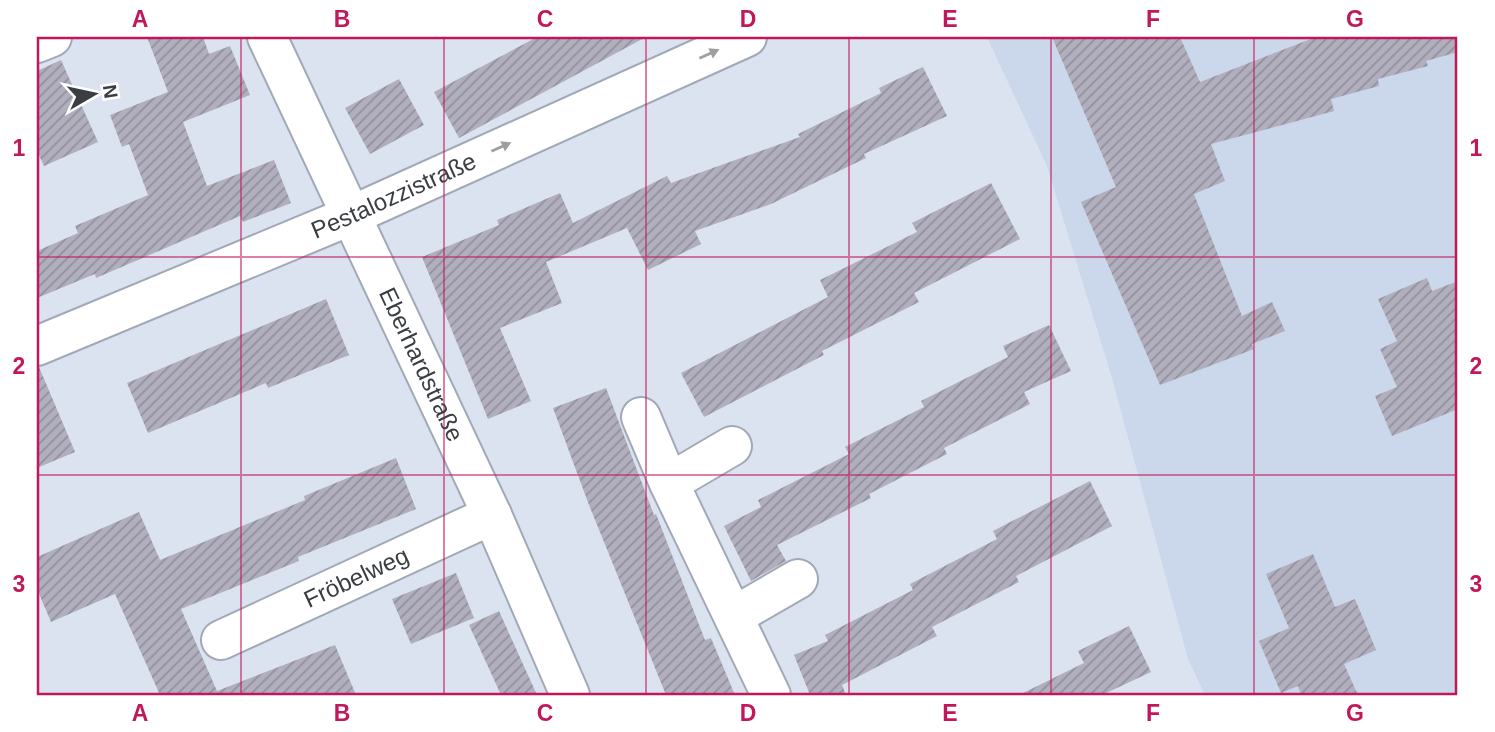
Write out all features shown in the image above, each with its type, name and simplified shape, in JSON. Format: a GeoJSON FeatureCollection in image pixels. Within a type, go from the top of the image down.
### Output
{"type":"FeatureCollection","features":[{"type":"Feature","properties":{"kind":"street"},"geometry":{"type":"LineString","coordinates":[[37,43],[52,37]]}},
{"type":"Feature","properties":{"kind":"street","name":"Eberhardstraße"},"geometry":{"type":"LineString","coordinates":[[267,37],[492,514],[570,695]]}},
{"type":"Feature","properties":{"kind":"street","name":"Pestalozzistraße"},"geometry":{"type":"LineString","coordinates":[[37,346],[350,216],[747,37]]}},
{"type":"Feature","properties":{"kind":"street"},"geometry":{"type":"LineString","coordinates":[[641,417],[669,483],[771,695]]}},
{"type":"Feature","properties":{"kind":"street"},"geometry":{"type":"LineString","coordinates":[[669,483],[732,446]]}},
{"type":"Feature","properties":{"kind":"street","name":"Fröbelweg"},"geometry":{"type":"LineString","coordinates":[[221,640],[492,514]]}},
{"type":"Feature","properties":{"kind":"street"},"geometry":{"type":"LineString","coordinates":[[734,616],[798,579]]}},
{"type":"Feature","properties":{"kind":"shaded area"},"geometry":{"type":"Polygon","coordinates":[[[987,37],[1458,37],[1458,695],[1205,695],[1188,659],[1112,378],[1047,166],[987,37]]]}},
{"type":"Feature","properties":{"kind":"building"},"geometry":{"type":"Polygon","coordinates":[[[147,37],[203,37],[209,54],[230,46],[250,95],[183,122],[207,186],[274,160],[291,203],[243,222],[240,216],[96,278],[95,274],[37,298],[37,251],[78,233],[75,226],[148,195],[129,144],[122,147],[110,115],[168,92],[147,37]]]}},
{"type":"Feature","properties":{"kind":"building"},"geometry":{"type":"Polygon","coordinates":[[[537,37],[646,37],[459,138],[434,92],[537,37]]]}},
{"type":"Feature","properties":{"kind":"building"},"geometry":{"type":"Polygon","coordinates":[[[1052,37],[1180,37],[1200,82],[1316,37],[1458,37],[1458,52],[1426,61],[1428,66],[1378,79],[1379,86],[1331,99],[1334,111],[1211,144],[1225,181],[1194,194],[1242,316],[1272,302],[1285,331],[1252,344],[1254,349],[1160,385],[1081,202],[1116,187],[1052,37]]]}},
{"type":"Feature","properties":{"kind":"building"},"geometry":{"type":"Polygon","coordinates":[[[61,60],[98,142],[44,166],[37,151],[37,71],[61,60]]]}},
{"type":"Feature","properties":{"kind":"building"},"geometry":{"type":"Polygon","coordinates":[[[923,67],[947,116],[864,154],[866,158],[771,204],[695,231],[701,244],[648,270],[627,228],[546,262],[562,303],[500,328],[531,401],[488,419],[422,257],[499,225],[497,220],[560,193],[573,223],[667,176],[671,183],[800,137],[798,134],[881,93],[879,88],[923,67]]]}},
{"type":"Feature","properties":{"kind":"building"},"geometry":{"type":"Polygon","coordinates":[[[399,79],[424,125],[370,154],[345,108],[399,79]]]}},
{"type":"Feature","properties":{"kind":"building"},"geometry":{"type":"Polygon","coordinates":[[[991,183],[1020,239],[914,293],[919,302],[822,351],[824,355],[704,417],[681,373],[828,297],[820,280],[917,232],[912,223],[991,183]]]}},
{"type":"Feature","properties":{"kind":"building"},"geometry":{"type":"Polygon","coordinates":[[[1427,278],[1432,291],[1458,281],[1458,409],[1392,436],[1375,396],[1397,387],[1380,349],[1397,341],[1378,299],[1427,278]]]}},
{"type":"Feature","properties":{"kind":"building"},"geometry":{"type":"Polygon","coordinates":[[[326,299],[349,355],[268,388],[266,383],[148,433],[127,383],[326,299]]]}},
{"type":"Feature","properties":{"kind":"building"},"geometry":{"type":"Polygon","coordinates":[[[1049,325],[1071,371],[1024,392],[1030,404],[944,448],[947,454],[869,494],[871,498],[777,545],[786,561],[751,581],[724,526],[761,507],[758,500],[849,454],[845,447],[924,407],[921,401],[1008,357],[1003,346],[1049,325]]]}},
{"type":"Feature","properties":{"kind":"building"},"geometry":{"type":"Polygon","coordinates":[[[37,367],[75,452],[37,468],[37,367]]]}},
{"type":"Feature","properties":{"kind":"building"},"geometry":{"type":"Polygon","coordinates":[[[606,388],[705,640],[711,638],[735,695],[666,695],[553,408],[606,388]]]}},
{"type":"Feature","properties":{"kind":"building"},"geometry":{"type":"Polygon","coordinates":[[[396,458],[416,509],[181,609],[217,691],[335,645],[356,695],[160,695],[115,594],[51,622],[37,589],[37,557],[139,512],[160,560],[305,500],[304,496],[396,458]]]}},
{"type":"Feature","properties":{"kind":"building"},"geometry":{"type":"Polygon","coordinates":[[[1090,481],[1112,526],[1016,576],[1019,582],[932,627],[937,636],[842,685],[846,695],[810,695],[794,655],[828,641],[825,635],[913,590],[910,584],[997,539],[993,531],[1090,481]]]}},
{"type":"Feature","properties":{"kind":"building"},"geometry":{"type":"Polygon","coordinates":[[[1313,554],[1335,607],[1355,599],[1376,650],[1344,664],[1358,695],[1301,695],[1298,686],[1281,693],[1259,641],[1289,628],[1266,574],[1313,554]]]}},
{"type":"Feature","properties":{"kind":"building"},"geometry":{"type":"Polygon","coordinates":[[[456,573],[474,618],[411,644],[392,599],[456,573]]]}},
{"type":"Feature","properties":{"kind":"building"},"geometry":{"type":"Polygon","coordinates":[[[499,611],[537,695],[501,695],[469,625],[499,611]]]}},
{"type":"Feature","properties":{"kind":"building"},"geometry":{"type":"Polygon","coordinates":[[[1129,626],[1151,672],[1102,695],[1019,695],[1084,663],[1078,651],[1129,626]]]}}]}
